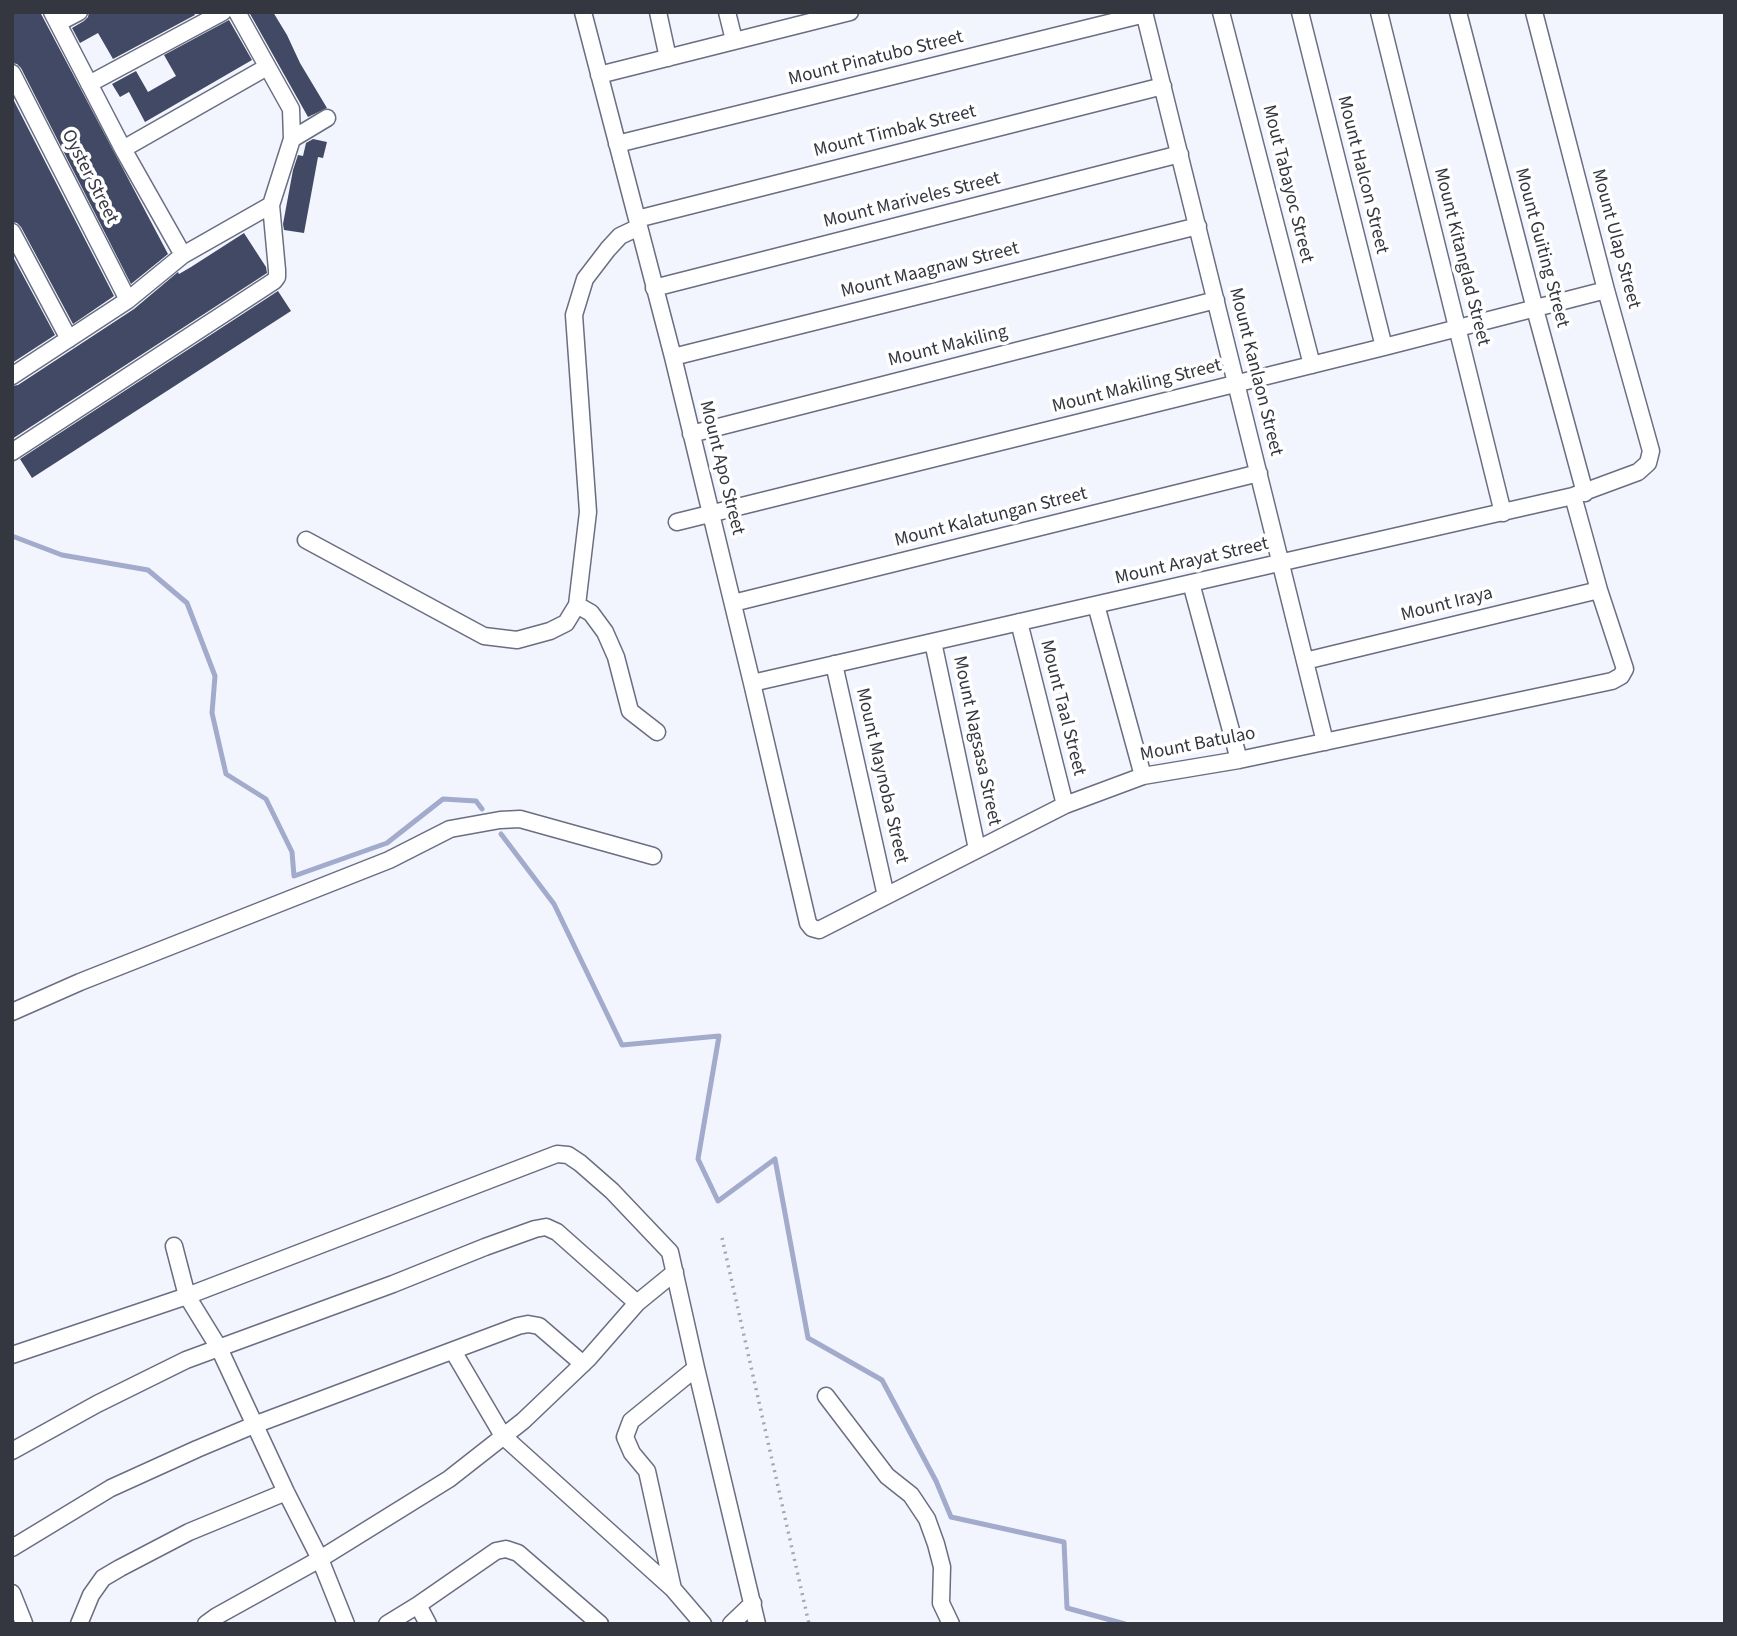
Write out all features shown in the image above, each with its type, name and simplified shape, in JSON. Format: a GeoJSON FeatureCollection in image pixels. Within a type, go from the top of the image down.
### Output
{"type":"FeatureCollection","features":[{"type":"Feature","properties":{"kind":"street"},"geometry":{"type":"LineString","coordinates":[[79,12],[55,18],[123,149],[183,255]]}},
{"type":"Feature","properties":{"kind":"street"},"geometry":{"type":"LineString","coordinates":[[89,84],[223,12]]}},
{"type":"Feature","properties":{"kind":"street"},"geometry":{"type":"LineString","coordinates":[[12,452],[277,277],[271,205],[292,139],[291,109],[237,12]]}},
{"type":"Feature","properties":{"kind":"street","name":"Mount Apo Street"},"geometry":{"type":"LineString","coordinates":[[583,12],[673,357],[808,923],[819,930]]}},
{"type":"Feature","properties":{"kind":"street"},"geometry":{"type":"LineString","coordinates":[[658,12],[668,58]]}},
{"type":"Feature","properties":{"kind":"street"},"geometry":{"type":"LineString","coordinates":[[727,12],[734,40]]}},
{"type":"Feature","properties":{"kind":"street"},"geometry":{"type":"LineString","coordinates":[[599,75],[734,40],[799,18],[850,12]]}},
{"type":"Feature","properties":{"kind":"street","name":"Mout Tabayoc Street"},"geometry":{"type":"LineString","coordinates":[[1221,12],[1312,365]]}},
{"type":"Feature","properties":{"kind":"street","name":"Mount Halcon Street"},"geometry":{"type":"LineString","coordinates":[[1300,12],[1384,347]]}},
{"type":"Feature","properties":{"kind":"street","name":"Mount Kitanglad Street"},"geometry":{"type":"LineString","coordinates":[[1379,12],[1503,513]]}},
{"type":"Feature","properties":{"kind":"street","name":"Mount Guiting Street"},"geometry":{"type":"LineString","coordinates":[[1458,12],[1535,309],[1599,590],[1625,669],[1621,676],[1612,681]]}},
{"type":"Feature","properties":{"kind":"street","name":"Mount Ulap Street"},"geometry":{"type":"LineString","coordinates":[[1534,12],[1651,452],[1647,463],[1638,472]]}},
{"type":"Feature","properties":{"kind":"street","name":"Mount Kanlaon Street"},"geometry":{"type":"LineString","coordinates":[[1144,13],[1325,741]]}},
{"type":"Feature","properties":{"kind":"street","name":"Mount Pinatubo Street"},"geometry":{"type":"LineString","coordinates":[[617,144],[1144,13]]}},
{"type":"Feature","properties":{"kind":"street"},"geometry":{"type":"LineString","coordinates":[[123,149],[267,67]]}},
{"type":"Feature","properties":{"kind":"street","name":"Oyster Street"},"geometry":{"type":"LineString","coordinates":[[12,73],[128,300]]}},
{"type":"Feature","properties":{"kind":"street","name":"Mount Timbak Street"},"geometry":{"type":"LineString","coordinates":[[577,606],[588,512],[574,314],[585,279],[620,236],[638,223],[1163,86]]}},
{"type":"Feature","properties":{"kind":"street"},"geometry":{"type":"LineString","coordinates":[[292,139],[327,118]]}},
{"type":"Feature","properties":{"kind":"street","name":"Mount Mariveles Street"},"geometry":{"type":"LineString","coordinates":[[654,288],[1180,155]]}},
{"type":"Feature","properties":{"kind":"street"},"geometry":{"type":"LineString","coordinates":[[12,376],[128,300],[183,255],[271,205]]}},
{"type":"Feature","properties":{"kind":"street","name":"Mount Maagnaw Street"},"geometry":{"type":"LineString","coordinates":[[673,357],[1198,226]]}},
{"type":"Feature","properties":{"kind":"street"},"geometry":{"type":"LineString","coordinates":[[12,232],[69,339]]}},
{"type":"Feature","properties":{"kind":"street","name":"Mount Makiling Street"},"geometry":{"type":"LineString","coordinates":[[677,522],[1606,290]]}},
{"type":"Feature","properties":{"kind":"street","name":"Mount Makiling"},"geometry":{"type":"LineString","coordinates":[[691,434],[1216,300]]}},
{"type":"Feature","properties":{"kind":"street","name":"Mount Arayat Street"},"geometry":{"type":"LineString","coordinates":[[752,683],[1579,495],[1638,472]]}},
{"type":"Feature","properties":{"kind":"street","name":"Mount Kalatungan Street"},"geometry":{"type":"LineString","coordinates":[[733,603],[1259,473]]}},
{"type":"Feature","properties":{"kind":"street"},"geometry":{"type":"LineString","coordinates":[[306,540],[484,636],[517,640],[550,631],[566,623],[577,606],[592,613],[605,632],[616,657],[630,711],[657,732]]}},
{"type":"Feature","properties":{"kind":"street"},"geometry":{"type":"LineString","coordinates":[[1191,583],[1239,760]]}},
{"type":"Feature","properties":{"kind":"street","name":"Mount Iraya"},"geometry":{"type":"LineString","coordinates":[[1306,661],[1599,590]]}},
{"type":"Feature","properties":{"kind":"street"},"geometry":{"type":"LineString","coordinates":[[1096,605],[1143,776]]}},
{"type":"Feature","properties":{"kind":"street","name":"Mount Taal Street"},"geometry":{"type":"LineString","coordinates":[[1019,622],[1065,805]]}},
{"type":"Feature","properties":{"kind":"street","name":"Mount Nagsasa Street"},"geometry":{"type":"LineString","coordinates":[[933,642],[977,849]]}},
{"type":"Feature","properties":{"kind":"street","name":"Mount Maynoba Street"},"geometry":{"type":"LineString","coordinates":[[834,664],[887,896]]}},
{"type":"Feature","properties":{"kind":"street","name":"Mount Batulao"},"geometry":{"type":"LineString","coordinates":[[819,930],[1065,805],[1143,776],[1239,760],[1612,681]]}},
{"type":"Feature","properties":{"kind":"street"},"geometry":{"type":"LineString","coordinates":[[12,1012],[80,982],[389,860],[450,830],[500,820],[520,819],[653,856]]}},
{"type":"Feature","properties":{"kind":"street"},"geometry":{"type":"LineString","coordinates":[[12,1355],[187,1296],[556,1154],[568,1156],[612,1191],[670,1252],[757,1624]]}},
{"type":"Feature","properties":{"kind":"street"},"geometry":{"type":"LineString","coordinates":[[12,1451],[85,1410],[186,1360],[535,1229],[546,1227],[557,1232],[637,1303]]}},
{"type":"Feature","properties":{"kind":"street"},"geometry":{"type":"LineString","coordinates":[[174,1246],[187,1296],[219,1348],[320,1559],[346,1624]]}},
{"type":"Feature","properties":{"kind":"street"},"geometry":{"type":"LineString","coordinates":[[206,1624],[320,1559],[449,1479],[523,1421],[583,1364],[637,1303],[675,1272]]}},
{"type":"Feature","properties":{"kind":"street"},"geometry":{"type":"LineString","coordinates":[[12,1548],[111,1488],[254,1425],[518,1326],[539,1326],[583,1364]]}},
{"type":"Feature","properties":{"kind":"street"},"geometry":{"type":"LineString","coordinates":[[453,1350],[503,1436],[673,1588],[703,1624]]}},
{"type":"Feature","properties":{"kind":"street"},"geometry":{"type":"LineString","coordinates":[[673,1588],[647,1471],[632,1453],[625,1437],[631,1421],[696,1368]]}},
{"type":"Feature","properties":{"kind":"street"},"geometry":{"type":"LineString","coordinates":[[826,1396],[887,1476],[911,1495],[927,1519],[943,1567],[941,1602],[951,1624]]}},
{"type":"Feature","properties":{"kind":"street"},"geometry":{"type":"LineString","coordinates":[[79,1624],[91,1595],[103,1578],[189,1532],[286,1492]]}},
{"type":"Feature","properties":{"kind":"street"},"geometry":{"type":"LineString","coordinates":[[387,1624],[496,1551],[506,1549],[518,1553],[600,1624]]}},
{"type":"Feature","properties":{"kind":"street"},"geometry":{"type":"LineString","coordinates":[[12,1593],[24,1624]]}},
{"type":"Feature","properties":{"kind":"street"},"geometry":{"type":"LineString","coordinates":[[731,1624],[753,1603]]}},
{"type":"Feature","properties":{"kind":"street"},"geometry":{"type":"LineString","coordinates":[[418,1605],[428,1624]]}},
{"type":"Feature","properties":{"kind":"path"},"geometry":{"type":"LineString","coordinates":[[722,1238],[809,1624]]}},
{"type":"Feature","properties":{"kind":"building"},"geometry":{"type":"Polygon","coordinates":[[[12,12],[40,12],[168,254],[131,284],[21,68],[12,63],[12,12]]]}},
{"type":"Feature","properties":{"kind":"building"},"geometry":{"type":"Polygon","coordinates":[[[89,12],[193,12],[195,15],[113,59],[98,33],[80,43],[72,28],[84,21],[89,12]]]}},
{"type":"Feature","properties":{"kind":"building"},"geometry":{"type":"Polygon","coordinates":[[[249,12],[273,12],[327,108],[308,117],[249,12]]]}},
{"type":"Feature","properties":{"kind":"building"},"geometry":{"type":"Polygon","coordinates":[[[229,20],[252,60],[145,122],[129,92],[120,97],[112,84],[136,71],[148,92],[176,76],[164,55],[229,20]]]}},
{"type":"Feature","properties":{"kind":"building"},"geometry":{"type":"Polygon","coordinates":[[[12,97],[114,296],[73,324],[21,227],[12,222],[12,97]]]}},
{"type":"Feature","properties":{"kind":"building"},"geometry":{"type":"Polygon","coordinates":[[[313,139],[327,142],[323,158],[318,157],[304,233],[284,230],[293,170],[298,155],[303,156],[306,143],[313,139]]]}},
{"type":"Feature","properties":{"kind":"building"},"geometry":{"type":"Polygon","coordinates":[[[244,233],[266,267],[267,273],[12,439],[12,386],[18,385],[134,309],[178,272],[179,274],[191,267],[244,233]]]}},
{"type":"Feature","properties":{"kind":"building"},"geometry":{"type":"Polygon","coordinates":[[[12,255],[55,335],[12,363],[12,255]]]}},
{"type":"Feature","properties":{"kind":"building"},"geometry":{"type":"Polygon","coordinates":[[[278,291],[291,311],[32,478],[20,459],[278,291]]]}},
{"type":"Feature","properties":{"kind":"waterway"},"geometry":{"type":"LineString","coordinates":[[12,536],[62,555],[148,570],[187,603],[215,676],[212,713],[226,774],[266,799],[292,852],[294,876],[387,843],[443,799],[476,801],[482,809]]}},
{"type":"Feature","properties":{"kind":"waterway"},"geometry":{"type":"LineString","coordinates":[[501,834],[554,904],[622,1045],[719,1036],[698,1159],[718,1201],[775,1159],[808,1338],[882,1380],[936,1481],[951,1517],[1064,1542],[1067,1608],[1125,1624]]}}]}
